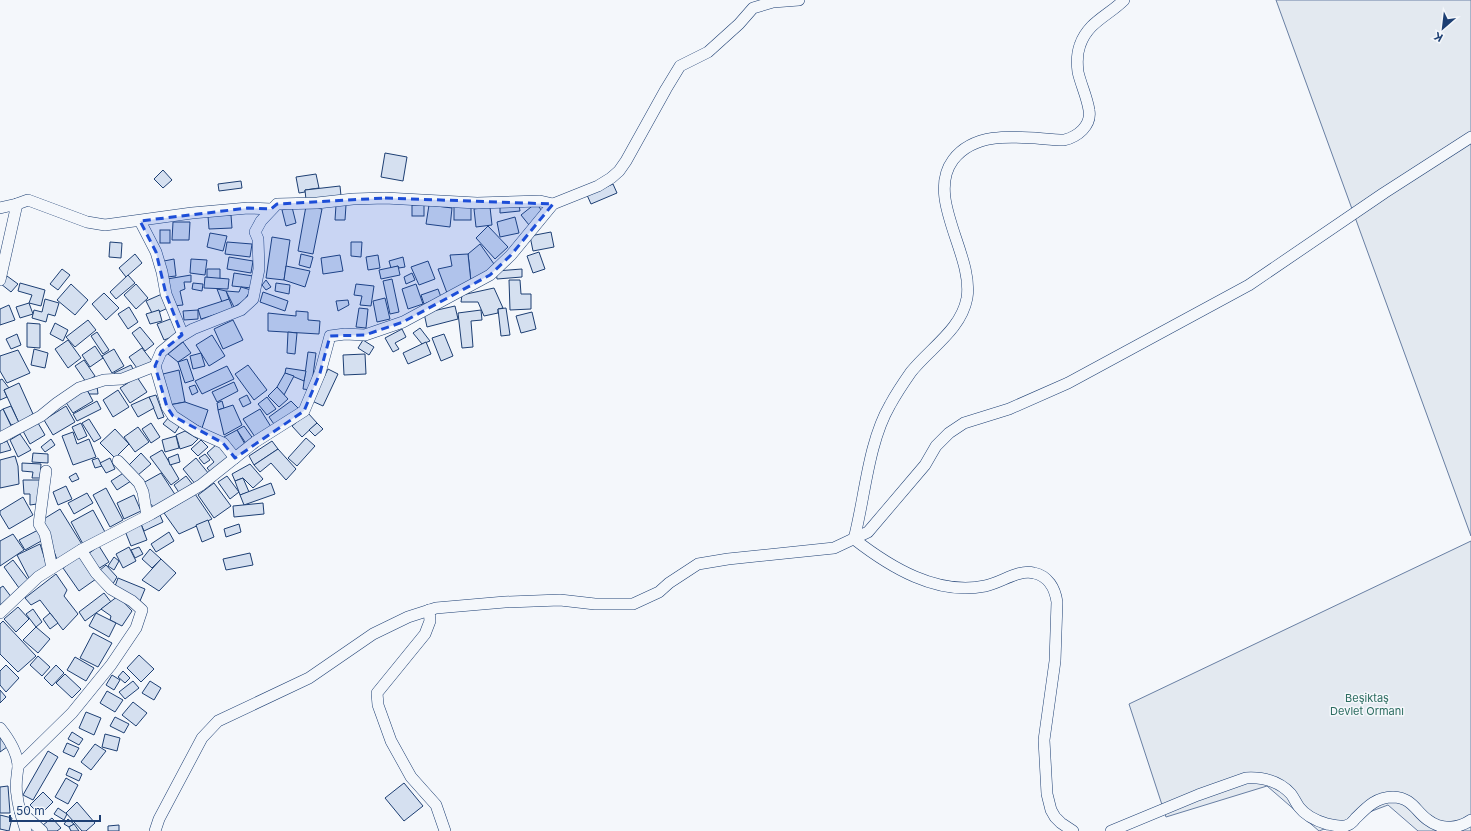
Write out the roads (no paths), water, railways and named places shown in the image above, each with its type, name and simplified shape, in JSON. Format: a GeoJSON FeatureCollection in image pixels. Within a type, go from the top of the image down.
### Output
{"type":"FeatureCollection","features":[{"type":"Feature","properties":{"kind":"street"},"geometry":{"type":"LineString","coordinates":[[0,613],[38,577],[81,550],[147,516],[201,485],[255,442],[304,411],[320,373],[330,336],[346,334],[365,335],[403,322],[490,275],[511,255],[553,204],[598,186],[619,171],[680,66],[708,52],[739,24],[753,8],[773,2],[799,0]]}},
{"type":"Feature","properties":{"kind":"street"},"geometry":{"type":"LineString","coordinates":[[854,539],[877,430],[890,405],[912,372],[945,338],[960,317],[966,300],[968,292],[965,273],[944,194],[945,177],[948,169],[958,154],[966,148],[984,140],[1009,136],[1064,140],[1080,132],[1087,123],[1090,112],[1078,71],[1080,47],[1084,36],[1091,26],[1124,0]]}},
{"type":"Feature","properties":{"kind":"street"},"geometry":{"type":"LineString","coordinates":[[155,831],[159,819],[202,738],[218,721],[309,678],[373,634],[408,617],[436,608],[560,600],[595,604],[633,604],[659,592],[669,583],[698,564],[728,559],[834,548],[854,539],[868,532],[925,465],[936,446],[949,433],[964,423],[1009,409],[1068,383],[1249,285],[1384,193],[1471,137]]}},
{"type":"Feature","properties":{"kind":"street"},"geometry":{"type":"LineString","coordinates":[[235,458],[223,443],[196,431],[173,416],[167,406],[155,366],[161,352],[183,335],[193,329],[242,310],[253,299],[259,269],[258,239],[255,232],[261,221],[271,209],[278,204],[386,198],[476,203],[540,201],[553,204]]}},
{"type":"Feature","properties":{"kind":"street"},"geometry":{"type":"LineString","coordinates":[[0,208],[28,200],[87,222],[105,225],[192,213],[248,208],[271,209]]}},
{"type":"Feature","properties":{"kind":"street"},"geometry":{"type":"LineString","coordinates":[[0,280],[17,204]]}},
{"type":"Feature","properties":{"kind":"street"},"geometry":{"type":"LineString","coordinates":[[140,221],[156,252],[162,272],[166,294],[183,335]]}},
{"type":"Feature","properties":{"kind":"street"},"geometry":{"type":"LineString","coordinates":[[0,438],[41,416],[79,388],[104,380],[122,379],[155,366]]}},
{"type":"Feature","properties":{"kind":"street"},"geometry":{"type":"LineString","coordinates":[[118,461],[139,483],[143,492],[147,516]]}},
{"type":"Feature","properties":{"kind":"street"},"geometry":{"type":"LineString","coordinates":[[46,471],[39,524],[45,534],[52,568]]}},
{"type":"Feature","properties":{"kind":"street"},"geometry":{"type":"LineString","coordinates":[[854,539],[878,558],[913,576],[936,585],[972,588],[997,583],[1014,574],[1028,572],[1042,576],[1051,584],[1057,602],[1055,661],[1044,740],[1047,794],[1048,802],[1055,817],[1073,831]]}},
{"type":"Feature","properties":{"kind":"street"},"geometry":{"type":"LineString","coordinates":[[18,766],[72,713],[111,665],[136,628],[142,610],[132,601],[111,589],[96,573],[81,550]]}},
{"type":"Feature","properties":{"kind":"street"},"geometry":{"type":"LineString","coordinates":[[429,610],[430,621],[425,634],[377,693],[378,705],[391,741],[411,777],[436,805],[445,831]]}},
{"type":"Feature","properties":{"kind":"street"},"geometry":{"type":"LineString","coordinates":[[0,728],[14,752],[18,766],[15,785],[26,831]]}},
{"type":"Feature","properties":{"kind":"street"},"geometry":{"type":"LineString","coordinates":[[1111,831],[1198,795],[1246,778],[1262,778],[1278,784],[1290,794],[1305,813],[1329,825],[1346,826],[1371,803],[1387,798],[1395,798],[1409,802],[1415,806],[1428,820],[1440,826],[1460,826],[1471,820]]}},
{"type":"Feature","properties":{"kind":"street"},"geometry":{"type":"LineString","coordinates":[[20,811],[42,831]]}},
{"type":"Feature","properties":{"kind":"park label","name":"Beşiktaş Devlet Ormanı"},"geometry":{"type":"Point","coordinates":[1367,704]}}]}
